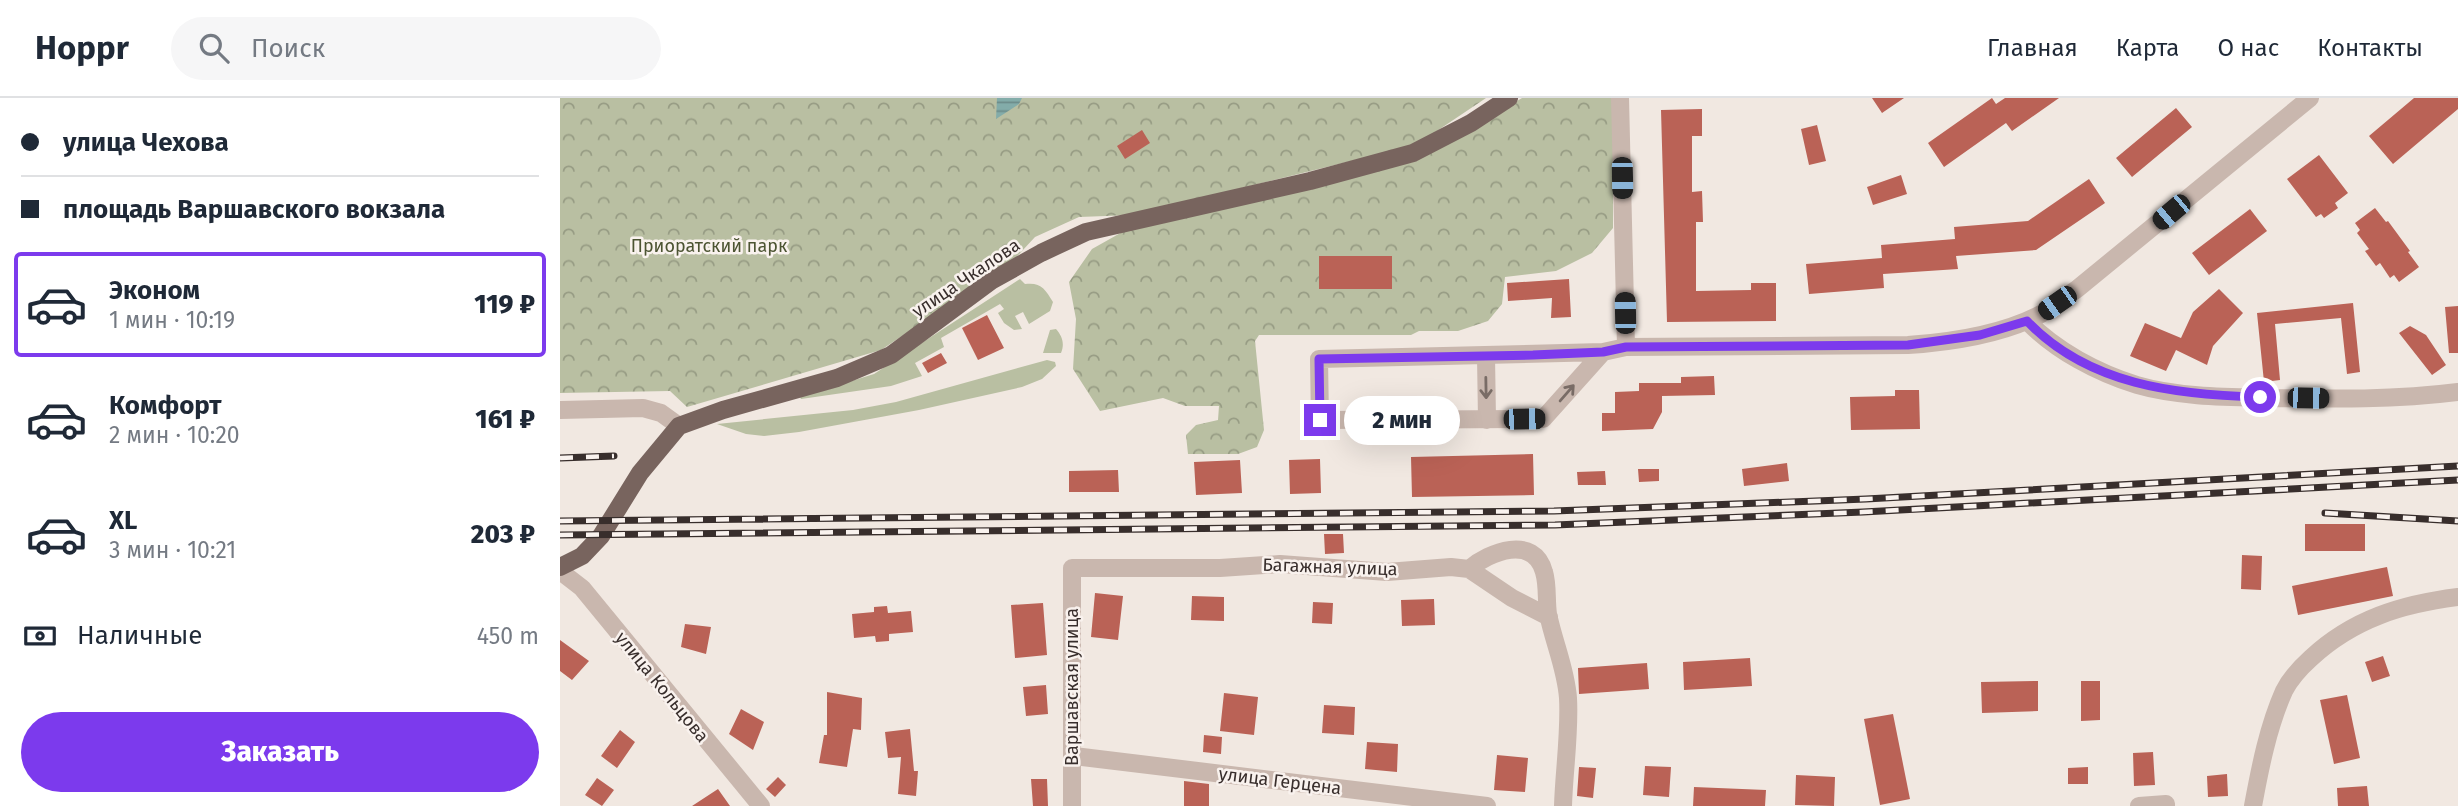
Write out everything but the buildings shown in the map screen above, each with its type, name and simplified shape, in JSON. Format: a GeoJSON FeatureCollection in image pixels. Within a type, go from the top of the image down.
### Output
{"type":"FeatureCollection","features":[{"type":"Feature","properties":{"kind":"main road","name":"улица Чкалова"},"geometry":{"type":"LineString","coordinates":[[560,569],[582,556],[601,536],[640,472],[679,426],[723,410],[837,377],[891,355],[991,281],[1086,232],[1310,181],[1413,153],[1471,123],[1509,98]]}},
{"type":"Feature","properties":{"kind":"street"},"geometry":{"type":"LineString","coordinates":[[1620,98],[1626,347]]}},
{"type":"Feature","properties":{"kind":"street"},"geometry":{"type":"LineString","coordinates":[[1603,352],[1543,419],[1320,420],[1319,359],[1603,352],[1626,347],[1908,345],[1980,335],[2027,321],[2077,289],[2310,98]]}},
{"type":"Feature","properties":{"kind":"street"},"geometry":{"type":"LineString","coordinates":[[2027,321],[2040,335],[2092,366],[2140,385],[2161,389],[2236,397],[2341,399],[2458,392]]}},
{"type":"Feature","properties":{"kind":"street"},"geometry":{"type":"LineString","coordinates":[[1486,356],[1487,420]]}},
{"type":"Feature","properties":{"kind":"street"},"geometry":{"type":"LineString","coordinates":[[560,410],[643,408],[661,413],[679,426]]}},
{"type":"Feature","properties":{"kind":"street"},"geometry":{"type":"LineString","coordinates":[[1549,617],[1512,598],[1469,569],[1490,554],[1521,549],[1533,554],[1545,573],[1549,617],[1562,661],[1568,699],[1563,806]]}},
{"type":"Feature","properties":{"kind":"street","name":"Багажная улица"},"geometry":{"type":"LineString","coordinates":[[1072,568],[1220,568],[1280,564],[1387,572],[1451,567],[1469,569]]}},
{"type":"Feature","properties":{"kind":"street","name":"Варшавская улица"},"geometry":{"type":"LineString","coordinates":[[1072,568],[1072,806]]}},
{"type":"Feature","properties":{"kind":"street","name":"улица Кольцова"},"geometry":{"type":"LineString","coordinates":[[560,569],[582,588],[761,806]]}},
{"type":"Feature","properties":{"kind":"street"},"geometry":{"type":"LineString","coordinates":[[1529,605],[1537,600],[1545,589]]}},
{"type":"Feature","properties":{"kind":"street"},"geometry":{"type":"LineString","coordinates":[[2253,806],[2261,761],[2285,689],[2303,666],[2324,646],[2347,630],[2400,607],[2458,597]]}},
{"type":"Feature","properties":{"kind":"street","name":"улица Герцена"},"geometry":{"type":"LineString","coordinates":[[1074,756],[1487,806]]}},
{"type":"Feature","properties":{"kind":"street"},"geometry":{"type":"LineString","coordinates":[[2139,806],[2166,806]]}},
{"type":"Feature","properties":{"kind":"green space","name":"Приоратский парк"},"geometry":{"type":"Polygon","coordinates":[[[560,98],[1486,98],[1416,145],[1133,215],[1079,217],[1035,237],[1010,264],[881,350],[687,407],[670,391],[560,393],[560,98]]]}},
{"type":"Feature","properties":{"kind":"green space"},"geometry":{"type":"Polygon","coordinates":[[[1522,98],[1613,98],[1613,228],[1592,253],[1556,271],[1505,277],[1502,304],[1488,321],[1458,331],[1419,331],[1411,335],[1259,335],[1255,341],[1264,430],[1257,447],[1238,454],[1188,454],[1186,435],[1196,425],[1218,420],[1219,406],[1185,406],[1163,398],[1100,411],[1073,369],[1076,319],[1069,282],[1092,249],[1124,231],[1416,161],[1522,98]]]}},
{"type":"Feature","properties":{"kind":"green space"},"geometry":{"type":"Polygon","coordinates":[[[1020,279],[1025,284],[1042,287],[1053,302],[1050,311],[1029,324],[1023,312],[1015,316],[1022,329],[1014,330],[1004,323],[998,313],[1004,309],[1000,304],[941,338],[944,347],[915,363],[922,376],[891,386],[801,399],[800,397],[874,374],[1020,279]]]}},
{"type":"Feature","properties":{"kind":"green space"},"geometry":{"type":"Polygon","coordinates":[[[1056,329],[1062,340],[1061,353],[1043,353],[1050,330],[1056,329]]]}},
{"type":"Feature","properties":{"kind":"green space"},"geometry":{"type":"Polygon","coordinates":[[[1047,360],[1055,362],[1056,366],[1042,379],[1022,387],[919,410],[764,436],[746,434],[717,424],[853,410],[896,402],[1047,360]]]}},
{"type":"Feature","properties":{"kind":"water"},"geometry":{"type":"Polygon","coordinates":[[[997,98],[1022,98],[1019,104],[996,119],[997,98]]]}},
{"type":"Feature","properties":{"kind":"railway"},"geometry":{"type":"LineString","coordinates":[[560,458],[614,456]]}},
{"type":"Feature","properties":{"kind":"railway"},"geometry":{"type":"LineString","coordinates":[[560,521],[1554,511],[1866,499],[2458,466]]}},
{"type":"Feature","properties":{"kind":"railway"},"geometry":{"type":"LineString","coordinates":[[560,535],[1555,525],[1863,512],[2458,480]]}},
{"type":"Feature","properties":{"kind":"railway"},"geometry":{"type":"LineString","coordinates":[[2325,513],[2458,521]]}},
{"type":"Feature","properties":{"kind":"route"},"geometry":{"type":"LineString","coordinates":[[1320,420],[1319,359],[1533,355],[1603,352],[1626,347],[1908,345],[1980,335],[2027,321],[2040,335],[2063,350],[2121,379],[2161,389],[2260,397]]}}]}
